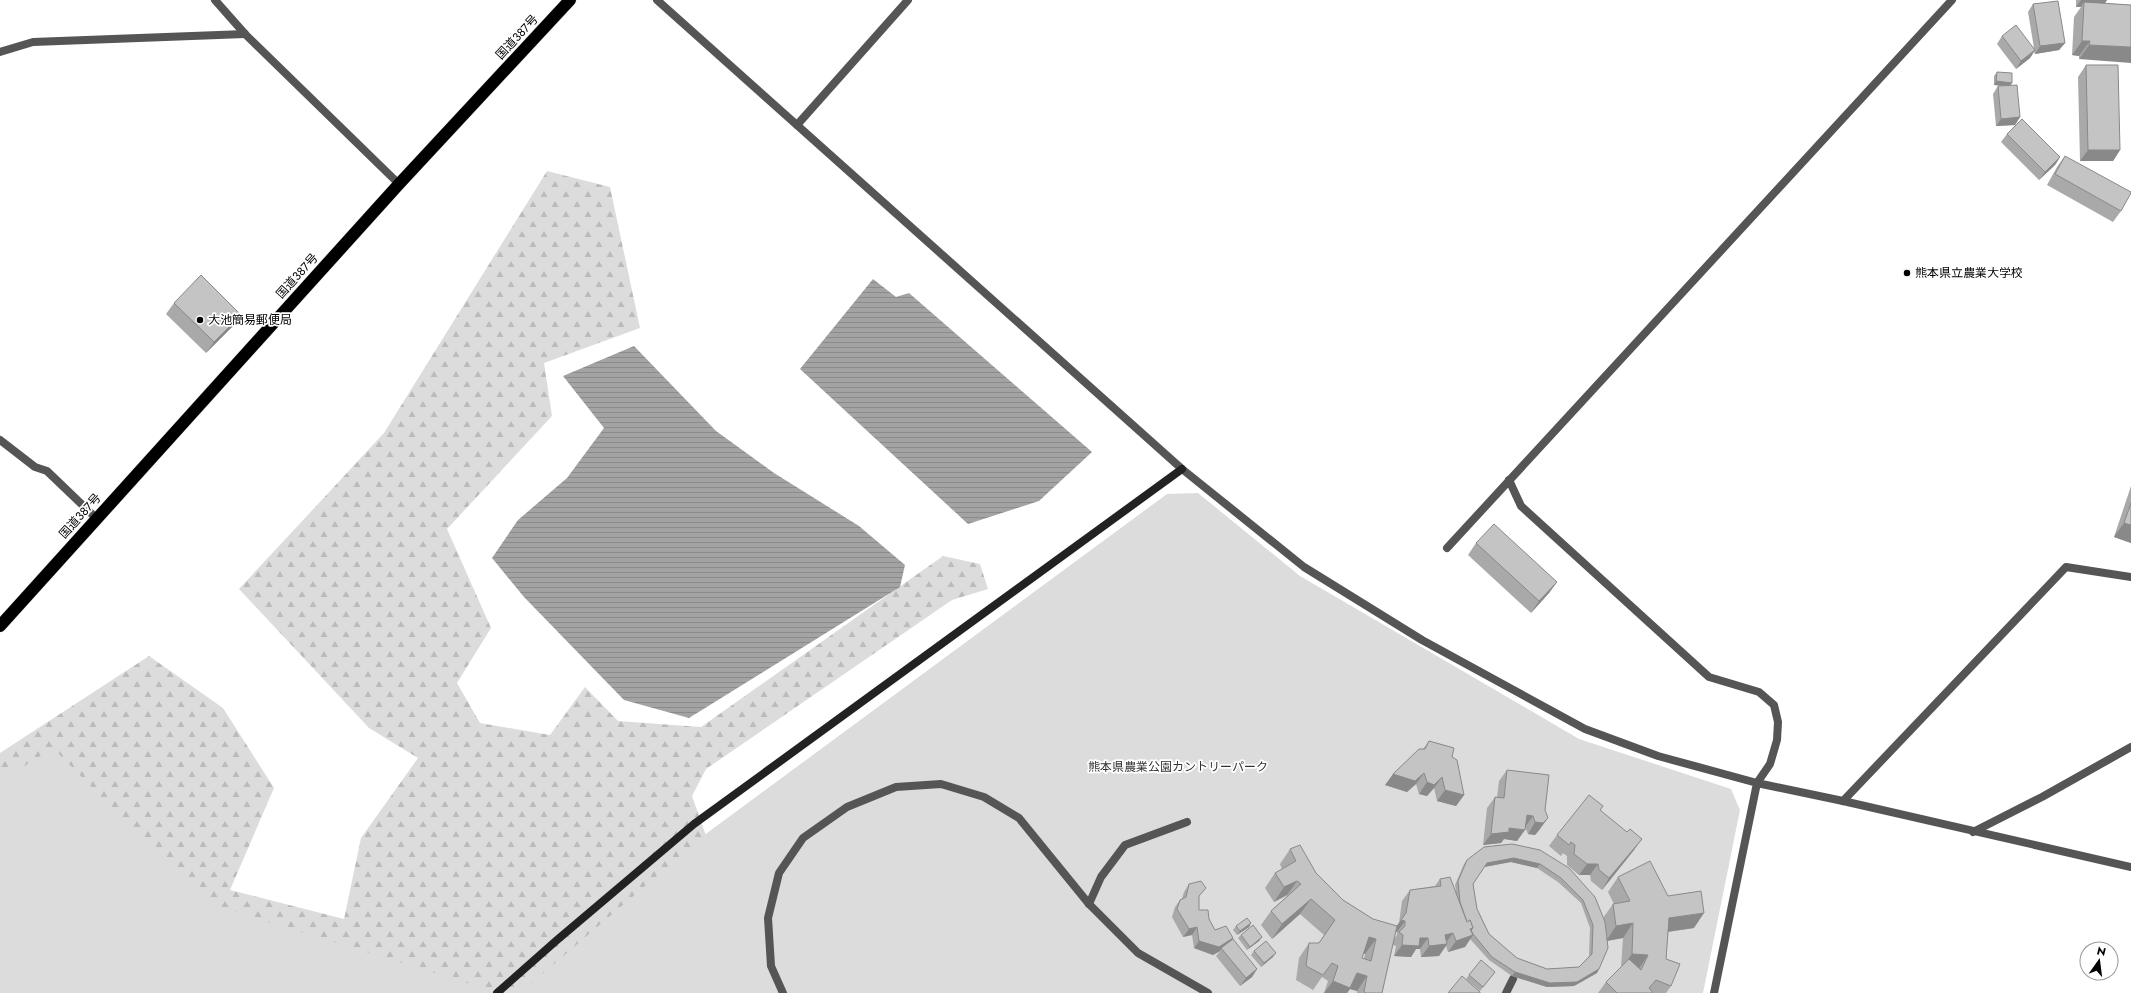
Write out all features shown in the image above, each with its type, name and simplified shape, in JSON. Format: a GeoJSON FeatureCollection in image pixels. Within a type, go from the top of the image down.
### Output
{"type":"FeatureCollection","features":[{"type":"Feature","properties":{"kind":"highway","name":"国道387号"},"geometry":{"type":"LineString","coordinates":[[0,626],[399,184],[570,0]]}},
{"type":"Feature","properties":{"kind":"street"},"geometry":{"type":"LineString","coordinates":[[215,0],[245,34],[399,184]]}},
{"type":"Feature","properties":{"kind":"street"},"geometry":{"type":"LineString","coordinates":[[657,0],[1182,469],[1304,567],[1422,640],[1585,729],[1658,756],[1757,784],[1843,801],[2131,867]]}},
{"type":"Feature","properties":{"kind":"street"},"geometry":{"type":"LineString","coordinates":[[797,125],[908,0]]}},
{"type":"Feature","properties":{"kind":"street"},"geometry":{"type":"LineString","coordinates":[[1446,548],[1952,0]]}},
{"type":"Feature","properties":{"kind":"street"},"geometry":{"type":"LineString","coordinates":[[0,52],[33,42],[245,34]]}},
{"type":"Feature","properties":{"kind":"street"},"geometry":{"type":"LineString","coordinates":[[0,440],[36,467],[47,472],[96,518]]}},
{"type":"Feature","properties":{"kind":"street"},"geometry":{"type":"LineString","coordinates":[[497,993],[694,824],[1182,469]]}},
{"type":"Feature","properties":{"kind":"street"},"geometry":{"type":"LineString","coordinates":[[1509,480],[1521,506],[1709,677],[1759,692],[1774,705],[1778,722],[1777,740],[1770,764],[1757,784],[1714,993]]}},
{"type":"Feature","properties":{"kind":"street"},"geometry":{"type":"LineString","coordinates":[[1843,801],[2066,567],[2131,577]]}},
{"type":"Feature","properties":{"kind":"street"},"geometry":{"type":"LineString","coordinates":[[1973,832],[2042,797],[2131,747]]}},
{"type":"Feature","properties":{"kind":"street"},"geometry":{"type":"LineString","coordinates":[[783,993],[770,966],[768,918],[779,873],[803,838],[847,807],[896,787],[941,784],[984,797],[1019,818],[1089,904],[1138,953],[1208,993]]}},
{"type":"Feature","properties":{"kind":"street"},"geometry":{"type":"LineString","coordinates":[[1089,904],[1101,877],[1125,845],[1187,822]]}},
{"type":"Feature","properties":{"kind":"street"},"geometry":{"type":"LineString","coordinates":[[1506,993],[1513,979]]}},
{"type":"Feature","properties":{"kind":"green space"},"geometry":{"type":"Polygon","coordinates":[[[547,171],[610,187],[640,328],[544,363],[552,416],[447,529],[491,628],[457,683],[480,723],[550,735],[585,687],[618,721],[701,727],[943,556],[980,564],[988,589],[952,600],[706,769],[692,796],[710,847],[624,993],[35,993],[0,982],[0,753],[149,656],[223,708],[274,788],[230,890],[344,919],[361,838],[418,758],[369,728],[239,589],[384,433],[547,171]]]}},
{"type":"Feature","properties":{"kind":"green space","name":"熊本県農業公園カントリーパーク"},"geometry":{"type":"Polygon","coordinates":[[[1198,493],[1300,576],[1579,739],[1731,789],[1740,810],[1703,993],[520,993],[707,833],[1167,494],[1198,493]]]}},
{"type":"Feature","properties":{"kind":"green space"},"geometry":{"type":"Polygon","coordinates":[[[53,748],[206,903],[500,993],[0,993],[0,781],[53,748]]]}},
{"type":"Feature","properties":{"kind":"shaded area"},"geometry":{"type":"Polygon","coordinates":[[[873,279],[896,297],[909,293],[1092,452],[1039,501],[968,524],[800,369],[873,279]]]}},
{"type":"Feature","properties":{"kind":"shaded area"},"geometry":{"type":"Polygon","coordinates":[[[634,346],[716,431],[774,473],[859,526],[905,565],[900,587],[689,718],[624,700],[524,597],[492,558],[518,520],[567,478],[604,428],[563,376],[634,346]]]}},
{"type":"Feature","properties":{"kind":"building"},"geometry":{"type":"Polygon","coordinates":[[[2058,1],[2065,43],[2040,46],[2033,4],[2058,1]]]}},
{"type":"Feature","properties":{"kind":"building"},"geometry":{"type":"Polygon","coordinates":[[[2084,2],[2131,5],[2131,47],[2089,45],[2090,41],[2082,41],[2084,2]]]}},
{"type":"Feature","properties":{"kind":"building"},"geometry":{"type":"Polygon","coordinates":[[[2016,25],[2035,50],[2021,61],[2002,36],[2016,25]]]}},
{"type":"Feature","properties":{"kind":"building"},"geometry":{"type":"Polygon","coordinates":[[[2086,65],[2118,65],[2120,150],[2088,150],[2086,65]]]}},
{"type":"Feature","properties":{"kind":"building"},"geometry":{"type":"Polygon","coordinates":[[[1997,72],[2012,73],[2012,83],[1996,81],[1997,72]]]}},
{"type":"Feature","properties":{"kind":"building"},"geometry":{"type":"Polygon","coordinates":[[[2017,85],[2020,117],[2001,119],[1998,86],[2017,85]]]}},
{"type":"Feature","properties":{"kind":"building"},"geometry":{"type":"Polygon","coordinates":[[[2022,119],[2060,157],[2045,172],[2007,134],[2022,119]]]}},
{"type":"Feature","properties":{"kind":"building"},"geometry":{"type":"Polygon","coordinates":[[[2065,156],[2131,192],[2121,211],[2055,174],[2065,156]]]}},
{"type":"Feature","properties":{"kind":"building","name":"大池簡易郵便局"},"geometry":{"type":"Polygon","coordinates":[[[201,275],[241,315],[214,342],[174,303],[201,275]]]}},
{"type":"Feature","properties":{"kind":"building"},"geometry":{"type":"Polygon","coordinates":[[[2131,503],[2131,525],[2124,523],[2131,503]]]}},
{"type":"Feature","properties":{"kind":"building"},"geometry":{"type":"Polygon","coordinates":[[[1494,524],[1557,582],[1539,601],[1476,543],[1494,524]]]}},
{"type":"Feature","properties":{"kind":"building"},"geometry":{"type":"Polygon","coordinates":[[[1429,741],[1454,748],[1452,757],[1457,760],[1464,795],[1445,790],[1442,777],[1434,785],[1427,782],[1424,773],[1415,781],[1393,774],[1419,749],[1425,749],[1429,741]]]}},
{"type":"Feature","properties":{"kind":"building"},"geometry":{"type":"Polygon","coordinates":[[[1507,770],[1549,775],[1545,810],[1548,818],[1543,823],[1535,822],[1533,816],[1527,815],[1525,830],[1509,828],[1509,832],[1491,834],[1495,797],[1504,798],[1507,770]]]}},
{"type":"Feature","properties":{"kind":"building"},"geometry":{"type":"Polygon","coordinates":[[[1589,795],[1603,806],[1600,810],[1627,832],[1630,829],[1642,839],[1609,878],[1599,870],[1598,864],[1587,864],[1574,854],[1575,845],[1571,842],[1569,845],[1557,835],[1589,795]]]}},
{"type":"Feature","properties":{"kind":"building"},"geometry":{"type":"Polygon","coordinates":[[[1512,844],[1540,850],[1569,868],[1595,897],[1605,922],[1608,948],[1599,969],[1577,982],[1550,983],[1515,972],[1492,957],[1473,934],[1471,930],[1473,928],[1470,920],[1467,922],[1460,902],[1458,881],[1467,860],[1484,847],[1512,844]],[[1514,858],[1487,863],[1473,884],[1477,909],[1489,934],[1517,958],[1547,969],[1579,967],[1592,954],[1593,925],[1583,900],[1561,878],[1540,864],[1514,858]]]}},
{"type":"Feature","properties":{"kind":"building"},"geometry":{"type":"Polygon","coordinates":[[[1300,845],[1316,873],[1343,900],[1373,919],[1397,926],[1382,993],[1364,992],[1367,976],[1357,973],[1350,988],[1333,981],[1338,966],[1332,963],[1323,975],[1306,966],[1309,943],[1319,943],[1335,920],[1311,899],[1282,924],[1271,911],[1301,884],[1297,881],[1284,887],[1275,873],[1296,861],[1290,849],[1300,845]],[[1369,937],[1362,958],[1371,961],[1376,939],[1369,937]]]}},
{"type":"Feature","properties":{"kind":"building"},"geometry":{"type":"Polygon","coordinates":[[[1650,861],[1668,896],[1701,891],[1704,913],[1669,918],[1666,959],[1680,964],[1671,986],[1656,980],[1649,988],[1653,993],[1617,993],[1606,982],[1629,959],[1641,970],[1648,955],[1632,954],[1633,923],[1616,926],[1613,904],[1630,901],[1618,877],[1650,861]]]}},
{"type":"Feature","properties":{"kind":"building"},"geometry":{"type":"Polygon","coordinates":[[[1450,877],[1467,922],[1470,920],[1473,928],[1470,929],[1473,935],[1456,941],[1453,933],[1445,935],[1447,944],[1429,946],[1428,938],[1420,938],[1419,946],[1402,945],[1403,935],[1399,932],[1405,926],[1405,921],[1401,920],[1406,913],[1410,890],[1441,886],[1440,879],[1450,877]]]}},
{"type":"Feature","properties":{"kind":"building"},"geometry":{"type":"Polygon","coordinates":[[[1201,881],[1206,888],[1199,896],[1199,910],[1208,910],[1209,919],[1215,930],[1226,926],[1233,938],[1219,947],[1199,941],[1197,927],[1189,929],[1177,909],[1180,900],[1186,897],[1189,884],[1201,881]]]}},
{"type":"Feature","properties":{"kind":"building"},"geometry":{"type":"Polygon","coordinates":[[[1247,918],[1251,923],[1240,931],[1236,926],[1247,918]]]}},
{"type":"Feature","properties":{"kind":"building"},"geometry":{"type":"Polygon","coordinates":[[[1253,925],[1262,937],[1250,947],[1241,935],[1253,925]]]}},
{"type":"Feature","properties":{"kind":"building"},"geometry":{"type":"Polygon","coordinates":[[[1233,939],[1257,969],[1246,978],[1221,948],[1233,939]]]}},
{"type":"Feature","properties":{"kind":"building"},"geometry":{"type":"Polygon","coordinates":[[[1266,941],[1276,953],[1264,963],[1254,951],[1266,941]]]}},
{"type":"Feature","properties":{"kind":"building"},"geometry":{"type":"Polygon","coordinates":[[[1481,960],[1495,972],[1483,987],[1469,975],[1481,960]]]}},
{"type":"Feature","properties":{"kind":"building"},"geometry":{"type":"Polygon","coordinates":[[[1462,976],[1480,992],[1480,993],[1448,993],[1462,976]]]}},
{"type":"Feature","properties":{"kind":"place","name":"熊本県立農業大学校"},"geometry":{"type":"Point","coordinates":[1907,273]}},
{"type":"Feature","properties":{"kind":"place","name":"大池簡易郵便局"},"geometry":{"type":"Point","coordinates":[200,320]}}]}
